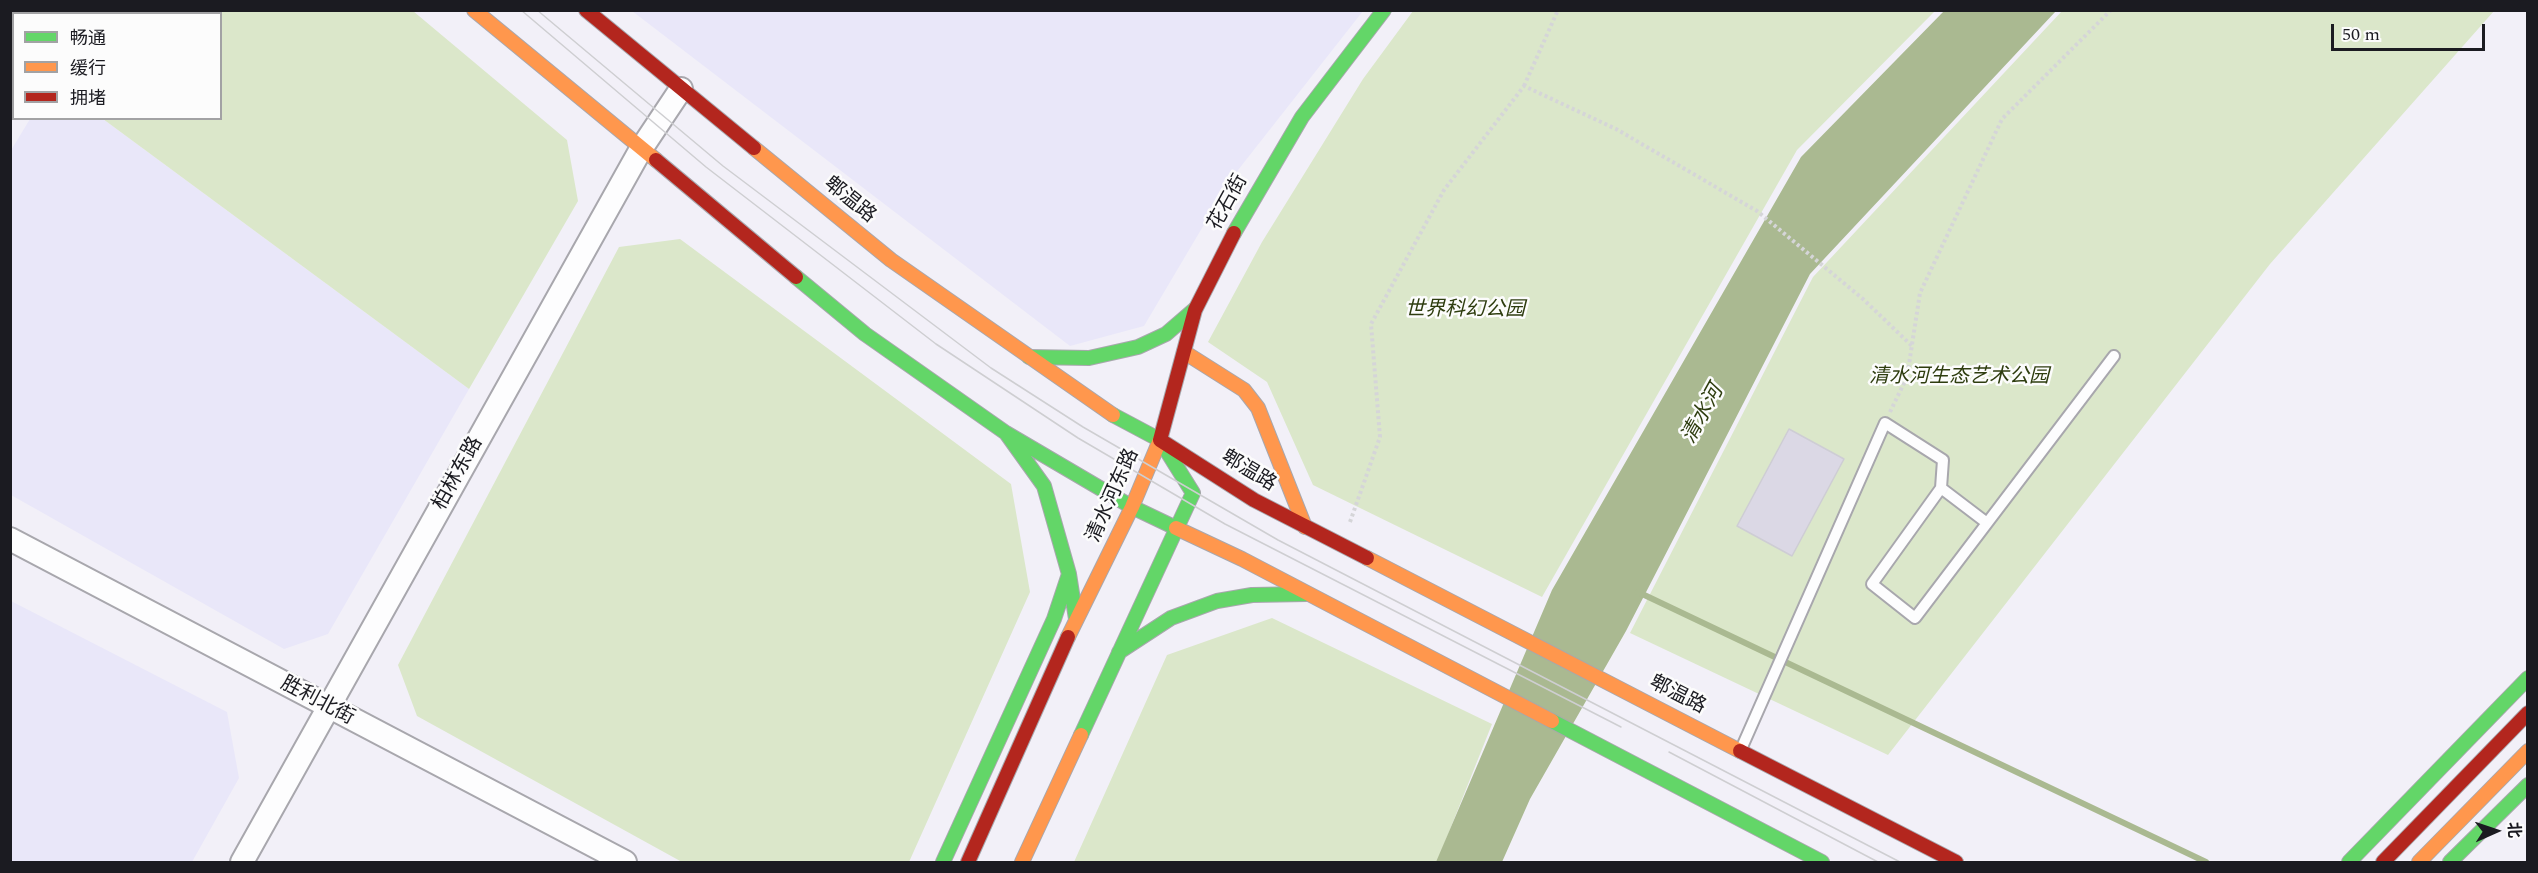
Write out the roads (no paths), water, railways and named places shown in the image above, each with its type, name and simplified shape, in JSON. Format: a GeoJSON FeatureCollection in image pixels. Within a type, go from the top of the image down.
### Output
{"type":"FeatureCollection","features":[{"type":"Feature","properties":{"kind":"main road"},"geometry":{"type":"LineString","coordinates":[[474,10],[865,334],[1006,433],[1132,507],[1308,594],[1822,862]]}},
{"type":"Feature","properties":{"kind":"main road","name":"郫温路"},"geometry":{"type":"LineString","coordinates":[[586,10],[891,260],[1108,412],[1160,440],[1254,500],[1956,862]]}},
{"type":"Feature","properties":{"kind":"main road","name":"花石街"},"geometry":{"type":"LineString","coordinates":[[1160,440],[1195,309],[1243,216],[1302,117],[1384,10]]}},
{"type":"Feature","properties":{"kind":"main road"},"geometry":{"type":"LineString","coordinates":[[1029,357],[1089,358],[1138,347],[1166,334],[1195,309]]}},
{"type":"Feature","properties":{"kind":"main road"},"geometry":{"type":"LineString","coordinates":[[1184,352],[1244,390],[1258,408],[1305,527]]}},
{"type":"Feature","properties":{"kind":"main road"},"geometry":{"type":"LineString","coordinates":[[1006,433],[1044,486],[1069,574],[1077,619]]}},
{"type":"Feature","properties":{"kind":"main road","name":"清水河东路"},"geometry":{"type":"LineString","coordinates":[[968,862],[1077,619],[1132,507],[1160,440]]}},
{"type":"Feature","properties":{"kind":"main road","name":"清水河东路"},"geometry":{"type":"LineString","coordinates":[[1022,862],[1193,493],[1160,440]]}},
{"type":"Feature","properties":{"kind":"main road"},"geometry":{"type":"LineString","coordinates":[[943,862],[1054,619],[1069,574]]}},
{"type":"Feature","properties":{"kind":"main road"},"geometry":{"type":"LineString","coordinates":[[1119,652],[1171,618],[1217,601],[1252,595],[1308,594]]}},
{"type":"Feature","properties":{"kind":"main road"},"geometry":{"type":"LineString","coordinates":[[2349,862],[2528,678]]}},
{"type":"Feature","properties":{"kind":"main road"},"geometry":{"type":"LineString","coordinates":[[2383,862],[2528,713]]}},
{"type":"Feature","properties":{"kind":"main road"},"geometry":{"type":"LineString","coordinates":[[2419,862],[2528,751]]}},
{"type":"Feature","properties":{"kind":"main road"},"geometry":{"type":"LineString","coordinates":[[2450,862],[2528,784]]}},
{"type":"Feature","properties":{"kind":"street","name":"柏林东路"},"geometry":{"type":"LineString","coordinates":[[242,862],[641,149],[681,89]]}},
{"type":"Feature","properties":{"kind":"street","name":"胜利北街"},"geometry":{"type":"LineString","coordinates":[[10,539],[625,862]]}},
{"type":"Feature","properties":{"kind":"lane"},"geometry":{"type":"LineString","coordinates":[[1740,750],[1885,423],[1942,460],[1941,488],[1872,584],[1915,618],[2114,356]]}},
{"type":"Feature","properties":{"kind":"lane"},"geometry":{"type":"LineString","coordinates":[[1941,488],[1987,523]]}},
{"type":"Feature","properties":{"kind":"water","name":"清水河"},"geometry":{"type":"Polygon","coordinates":[[[1944,11],[2056,11],[1810,274],[1626,631],[1530,799],[1502,862],[1436,862],[1552,590],[1801,157],[1944,11]]]}},
{"type":"Feature","properties":{"kind":"waterway"},"geometry":{"type":"LineString","coordinates":[[1638,592],[2206,862]]}},
{"type":"Feature","properties":{"kind":"tram line"},"geometry":{"type":"LineString","coordinates":[[521,10],[706,167],[936,344],[1078,438],[1225,524],[1621,727]]}},
{"type":"Feature","properties":{"kind":"tram line"},"geometry":{"type":"LineString","coordinates":[[537,10],[723,166],[991,368],[1083,427],[1278,540],[1900,862]]}},
{"type":"Feature","properties":{"kind":"tram line"},"geometry":{"type":"LineString","coordinates":[[1669,752],[1878,862]]}},
{"type":"Feature","properties":{"kind":"park label","name":"世界科幻公园"},"geometry":{"type":"Point","coordinates":[1465,311]}},
{"type":"Feature","properties":{"kind":"park label","name":"清水河生态艺术公园"},"geometry":{"type":"Point","coordinates":[1959,378]}}]}
